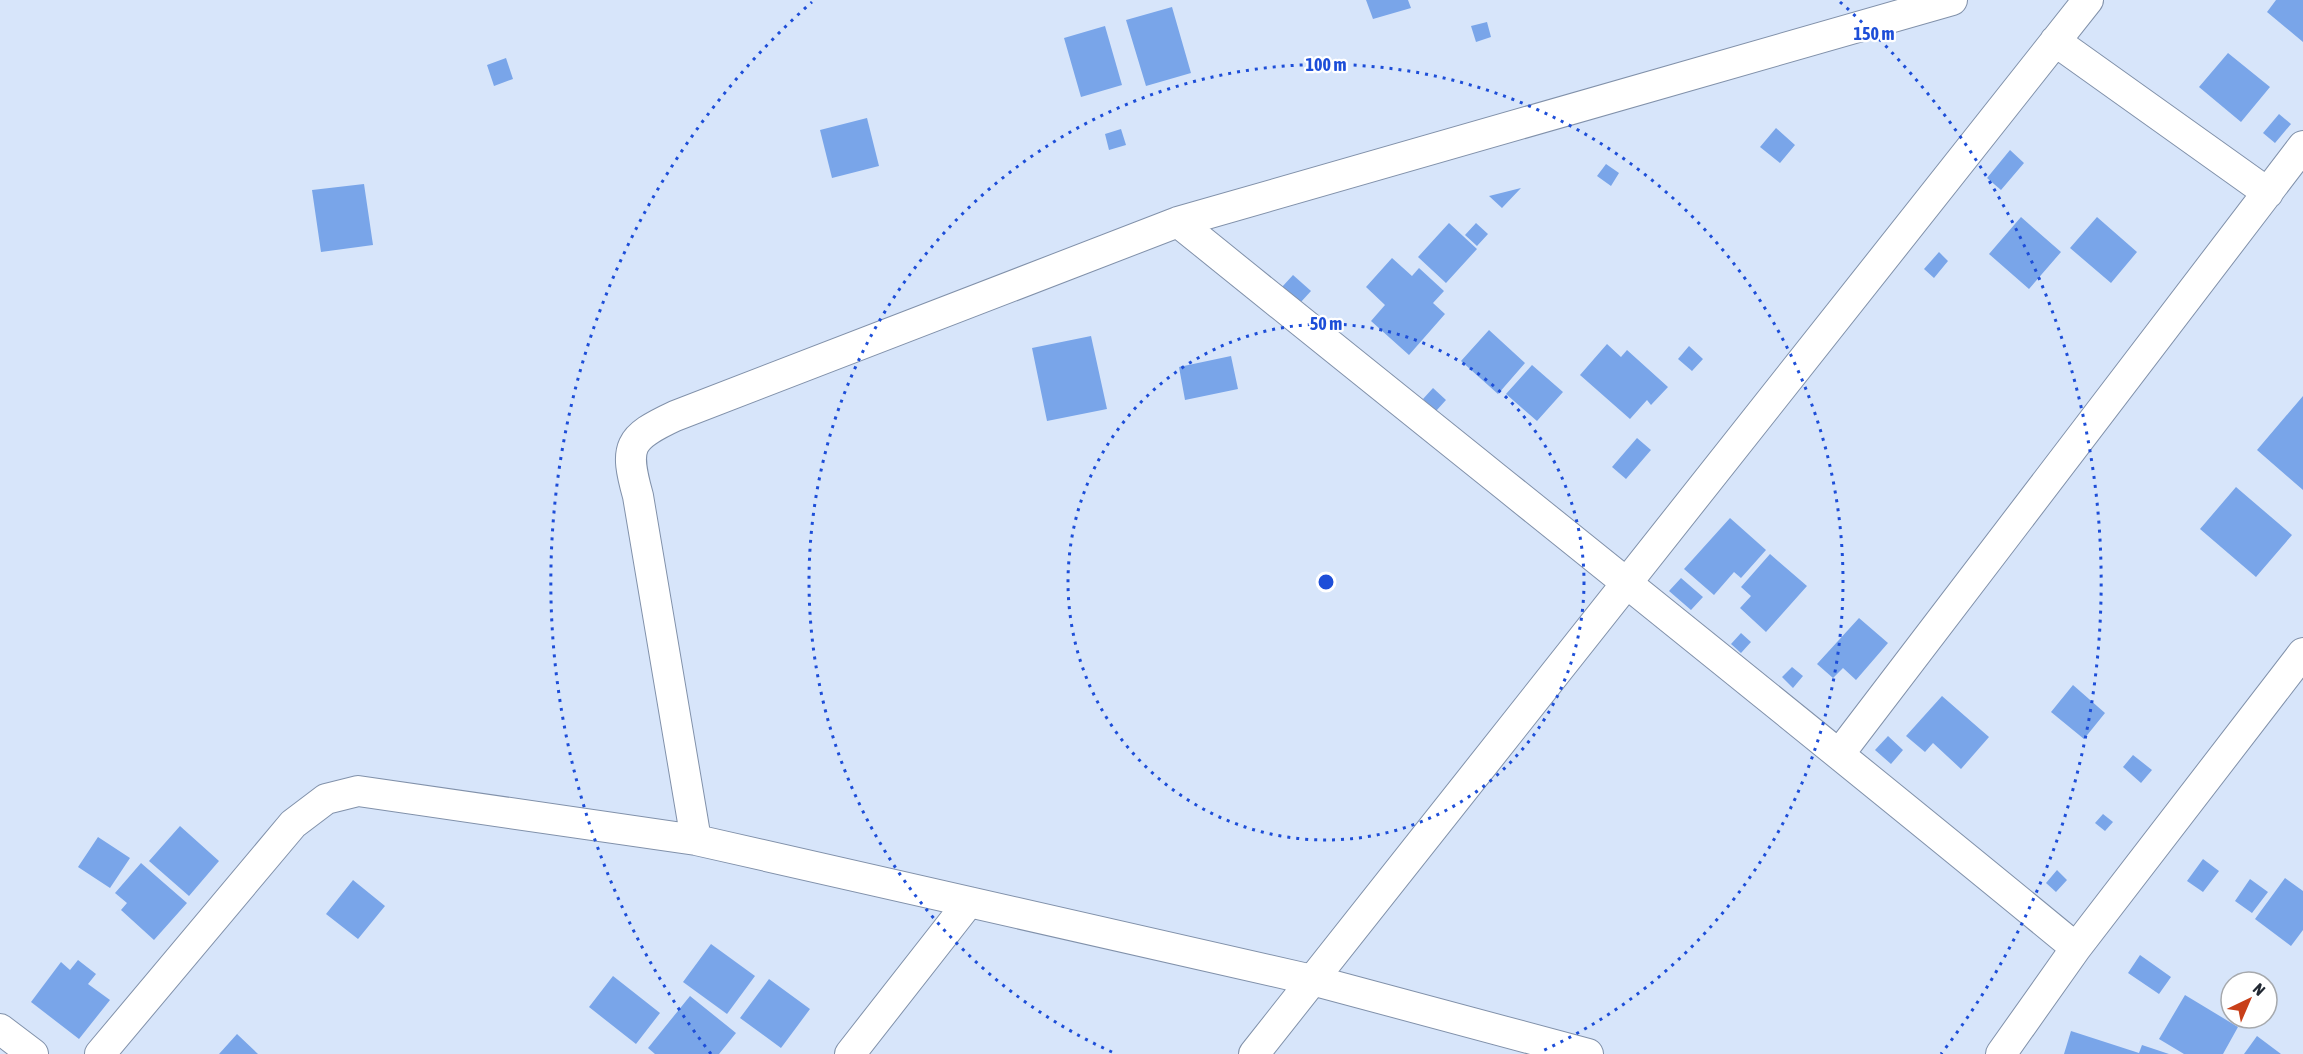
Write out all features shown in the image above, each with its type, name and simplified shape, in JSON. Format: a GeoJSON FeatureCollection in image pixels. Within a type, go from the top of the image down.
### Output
{"type":"FeatureCollection","features":[{"type":"Feature","properties":{"kind":"street"},"geometry":{"type":"LineString","coordinates":[[696,840],[638,496],[630,468],[632,447],[642,434],[675,416],[1178,222],[1952,0]]}},
{"type":"Feature","properties":{"kind":"street"},"geometry":{"type":"LineString","coordinates":[[1254,1054],[2088,0]]}},
{"type":"Feature","properties":{"kind":"street"},"geometry":{"type":"LineString","coordinates":[[2055,41],[2268,193]]}},
{"type":"Feature","properties":{"kind":"street"},"geometry":{"type":"LineString","coordinates":[[1840,753],[2303,146]]}},
{"type":"Feature","properties":{"kind":"street"},"geometry":{"type":"LineString","coordinates":[[1178,222],[1626,584],[1840,753],[2076,948]]}},
{"type":"Feature","properties":{"kind":"street"},"geometry":{"type":"LineString","coordinates":[[2001,1054],[2076,948],[2303,653]]}},
{"type":"Feature","properties":{"kind":"street"},"geometry":{"type":"LineString","coordinates":[[100,1054],[293,824],[326,799],[358,791],[696,840],[1312,980],[1588,1054]]}},
{"type":"Feature","properties":{"kind":"street"},"geometry":{"type":"LineString","coordinates":[[850,1054],[969,902]]}},
{"type":"Feature","properties":{"kind":"street"},"geometry":{"type":"LineString","coordinates":[[0,1029],[33,1054]]}},
{"type":"Feature","properties":{"kind":"building"},"geometry":{"type":"Polygon","coordinates":[[[1366,0],[1408,0],[1411,8],[1373,19],[1366,0]]]}},
{"type":"Feature","properties":{"kind":"building"},"geometry":{"type":"Polygon","coordinates":[[[2276,0],[2303,0],[2303,42],[2267,12],[2276,0]]]}},
{"type":"Feature","properties":{"kind":"building"},"geometry":{"type":"Polygon","coordinates":[[[1172,7],[1191,73],[1146,86],[1126,20],[1172,7]]]}},
{"type":"Feature","properties":{"kind":"building"},"geometry":{"type":"Polygon","coordinates":[[[1487,22],[1491,37],[1476,42],[1471,26],[1487,22]]]}},
{"type":"Feature","properties":{"kind":"building"},"geometry":{"type":"Polygon","coordinates":[[[1105,26],[1122,85],[1081,97],[1064,38],[1105,26]]]}},
{"type":"Feature","properties":{"kind":"building"},"geometry":{"type":"Polygon","coordinates":[[[2228,53],[2270,87],[2241,122],[2199,87],[2228,53]]]}},
{"type":"Feature","properties":{"kind":"building"},"geometry":{"type":"Polygon","coordinates":[[[506,58],[513,79],[494,86],[487,65],[506,58]]]}},
{"type":"Feature","properties":{"kind":"building"},"geometry":{"type":"Polygon","coordinates":[[[2279,114],[2291,124],[2275,143],[2263,133],[2279,114]]]}},
{"type":"Feature","properties":{"kind":"building"},"geometry":{"type":"Polygon","coordinates":[[[867,118],[879,166],[832,178],[820,130],[867,118]]]}},
{"type":"Feature","properties":{"kind":"building"},"geometry":{"type":"Polygon","coordinates":[[[1776,128],[1795,145],[1780,163],[1760,147],[1776,128]]]}},
{"type":"Feature","properties":{"kind":"building"},"geometry":{"type":"Polygon","coordinates":[[[1121,129],[1126,145],[1109,150],[1105,134],[1121,129]]]}},
{"type":"Feature","properties":{"kind":"building"},"geometry":{"type":"Polygon","coordinates":[[[2010,150],[2024,163],[2001,190],[1987,178],[2010,150]]]}},
{"type":"Feature","properties":{"kind":"building"},"geometry":{"type":"Polygon","coordinates":[[[1606,164],[1619,173],[1611,186],[1597,176],[1606,164]]]}},
{"type":"Feature","properties":{"kind":"building"},"geometry":{"type":"Polygon","coordinates":[[[364,184],[373,245],[321,252],[312,190],[364,184]]]}},
{"type":"Feature","properties":{"kind":"building"},"geometry":{"type":"Polygon","coordinates":[[[1521,188],[1502,208],[1489,196],[1521,188]]]}},
{"type":"Feature","properties":{"kind":"building"},"geometry":{"type":"Polygon","coordinates":[[[2021,217],[2061,252],[2029,289],[1989,254],[2021,217]]]}},
{"type":"Feature","properties":{"kind":"building"},"geometry":{"type":"Polygon","coordinates":[[[2097,217],[2137,252],[2111,283],[2070,248],[2097,217]]]}},
{"type":"Feature","properties":{"kind":"building"},"geometry":{"type":"Polygon","coordinates":[[[1449,223],[1477,249],[1446,283],[1418,257],[1449,223]]]}},
{"type":"Feature","properties":{"kind":"building"},"geometry":{"type":"Polygon","coordinates":[[[1476,223],[1488,234],[1477,246],[1465,235],[1476,223]]]}},
{"type":"Feature","properties":{"kind":"building"},"geometry":{"type":"Polygon","coordinates":[[[1939,252],[1948,261],[1934,278],[1924,269],[1939,252]]]}},
{"type":"Feature","properties":{"kind":"building"},"geometry":{"type":"Polygon","coordinates":[[[1392,258],[1412,276],[1419,268],[1444,291],[1433,303],[1445,314],[1409,355],[1371,321],[1385,305],[1366,287],[1392,258]]]}},
{"type":"Feature","properties":{"kind":"building"},"geometry":{"type":"Polygon","coordinates":[[[1293,275],[1311,291],[1300,303],[1282,287],[1293,275]]]}},
{"type":"Feature","properties":{"kind":"building"},"geometry":{"type":"Polygon","coordinates":[[[1489,330],[1525,363],[1498,394],[1461,361],[1489,330]]]}},
{"type":"Feature","properties":{"kind":"building"},"geometry":{"type":"Polygon","coordinates":[[[1091,336],[1107,409],[1047,421],[1032,348],[1091,336]]]}},
{"type":"Feature","properties":{"kind":"building"},"geometry":{"type":"Polygon","coordinates":[[[1607,344],[1621,357],[1627,350],[1668,387],[1651,405],[1647,400],[1630,419],[1580,375],[1607,344]]]}},
{"type":"Feature","properties":{"kind":"building"},"geometry":{"type":"Polygon","coordinates":[[[1689,346],[1703,359],[1692,371],[1678,359],[1689,346]]]}},
{"type":"Feature","properties":{"kind":"building"},"geometry":{"type":"Polygon","coordinates":[[[1231,356],[1238,389],[1185,400],[1179,367],[1231,356]]]}},
{"type":"Feature","properties":{"kind":"building"},"geometry":{"type":"Polygon","coordinates":[[[1532,365],[1563,392],[1537,421],[1506,394],[1532,365]]]}},
{"type":"Feature","properties":{"kind":"building"},"geometry":{"type":"Polygon","coordinates":[[[1433,388],[1446,400],[1436,411],[1423,399],[1433,388]]]}},
{"type":"Feature","properties":{"kind":"building"},"geometry":{"type":"Polygon","coordinates":[[[2303,396],[2303,490],[2257,450],[2303,396]]]}},
{"type":"Feature","properties":{"kind":"building"},"geometry":{"type":"Polygon","coordinates":[[[1637,438],[1651,450],[1626,479],[1612,467],[1637,438]]]}},
{"type":"Feature","properties":{"kind":"building"},"geometry":{"type":"Polygon","coordinates":[[[2236,487],[2292,535],[2256,577],[2200,529],[2236,487]]]}},
{"type":"Feature","properties":{"kind":"building"},"geometry":{"type":"Polygon","coordinates":[[[1730,518],[1766,550],[1741,578],[1734,572],[1714,595],[1684,569],[1730,518]]]}},
{"type":"Feature","properties":{"kind":"building"},"geometry":{"type":"Polygon","coordinates":[[[1770,554],[1807,586],[1766,632],[1740,608],[1751,596],[1741,587],[1770,554]]]}},
{"type":"Feature","properties":{"kind":"building"},"geometry":{"type":"Polygon","coordinates":[[[1681,578],[1703,597],[1691,610],[1669,591],[1681,578]]]}},
{"type":"Feature","properties":{"kind":"building"},"geometry":{"type":"Polygon","coordinates":[[[1859,618],[1888,643],[1856,680],[1843,668],[1833,678],[1817,664],[1859,618]]]}},
{"type":"Feature","properties":{"kind":"building"},"geometry":{"type":"Polygon","coordinates":[[[1741,633],[1751,642],[1741,653],[1731,644],[1741,633]]]}},
{"type":"Feature","properties":{"kind":"building"},"geometry":{"type":"Polygon","coordinates":[[[1792,667],[1803,676],[1793,688],[1782,677],[1792,667]]]}},
{"type":"Feature","properties":{"kind":"building"},"geometry":{"type":"Polygon","coordinates":[[[2073,685],[2105,713],[2084,739],[2051,712],[2073,685]]]}},
{"type":"Feature","properties":{"kind":"building"},"geometry":{"type":"Polygon","coordinates":[[[1942,696],[1989,737],[1961,769],[1933,743],[1925,752],[1906,736],[1942,696]]]}},
{"type":"Feature","properties":{"kind":"building"},"geometry":{"type":"Polygon","coordinates":[[[1888,736],[1903,750],[1891,764],[1875,750],[1888,736]]]}},
{"type":"Feature","properties":{"kind":"building"},"geometry":{"type":"Polygon","coordinates":[[[2133,755],[2152,770],[2141,783],[2123,767],[2133,755]]]}},
{"type":"Feature","properties":{"kind":"building"},"geometry":{"type":"Polygon","coordinates":[[[2103,814],[2113,822],[2105,831],[2095,823],[2103,814]]]}},
{"type":"Feature","properties":{"kind":"building"},"geometry":{"type":"Polygon","coordinates":[[[180,826],[219,861],[189,896],[149,861],[180,826]]]}},
{"type":"Feature","properties":{"kind":"building"},"geometry":{"type":"Polygon","coordinates":[[[98,837],[130,858],[110,888],[78,867],[98,837]]]}},
{"type":"Feature","properties":{"kind":"building"},"geometry":{"type":"Polygon","coordinates":[[[2203,859],[2219,871],[2203,892],[2187,881],[2203,859]]]}},
{"type":"Feature","properties":{"kind":"building"},"geometry":{"type":"Polygon","coordinates":[[[141,863],[187,903],[154,940],[121,910],[127,903],[115,893],[141,863]]]}},
{"type":"Feature","properties":{"kind":"building"},"geometry":{"type":"Polygon","coordinates":[[[2057,870],[2067,880],[2056,892],[2046,883],[2057,870]]]}},
{"type":"Feature","properties":{"kind":"building"},"geometry":{"type":"Polygon","coordinates":[[[2285,878],[2303,891],[2303,930],[2291,946],[2255,919],[2285,878]]]}},
{"type":"Feature","properties":{"kind":"building"},"geometry":{"type":"Polygon","coordinates":[[[2250,879],[2268,892],[2252,913],[2235,901],[2250,879]]]}},
{"type":"Feature","properties":{"kind":"building"},"geometry":{"type":"Polygon","coordinates":[[[353,880],[385,906],[358,939],[326,914],[353,880]]]}},
{"type":"Feature","properties":{"kind":"building"},"geometry":{"type":"Polygon","coordinates":[[[711,944],[755,976],[727,1014],[683,982],[711,944]]]}},
{"type":"Feature","properties":{"kind":"building"},"geometry":{"type":"Polygon","coordinates":[[[2140,955],[2171,977],[2159,994],[2128,973],[2140,955]]]}},
{"type":"Feature","properties":{"kind":"building"},"geometry":{"type":"Polygon","coordinates":[[[78,960],[96,974],[88,984],[110,1000],[79,1039],[31,1002],[61,962],[70,970],[78,960]]]}},
{"type":"Feature","properties":{"kind":"building"},"geometry":{"type":"Polygon","coordinates":[[[613,976],[660,1013],[636,1044],[589,1007],[613,976]]]}},
{"type":"Feature","properties":{"kind":"building"},"geometry":{"type":"Polygon","coordinates":[[[769,979],[810,1009],[781,1048],[740,1018],[769,979]]]}},
{"type":"Feature","properties":{"kind":"building"},"geometry":{"type":"Polygon","coordinates":[[[2185,995],[2219,1016],[2219,1030],[2236,1030],[2223,1054],[2184,1054],[2159,1039],[2185,995]]]}},
{"type":"Feature","properties":{"kind":"building"},"geometry":{"type":"Polygon","coordinates":[[[690,996],[736,1033],[719,1054],[655,1054],[648,1048],[690,996]]]}},
{"type":"Feature","properties":{"kind":"building"},"geometry":{"type":"Polygon","coordinates":[[[2071,1031],[2139,1053],[2142,1045],[2169,1054],[2064,1054],[2071,1031]]]}},
{"type":"Feature","properties":{"kind":"building"},"geometry":{"type":"Polygon","coordinates":[[[237,1034],[258,1054],[219,1054],[237,1034]]]}},
{"type":"Feature","properties":{"kind":"building"},"geometry":{"type":"Polygon","coordinates":[[[2257,1036],[2281,1054],[2244,1054],[2257,1036]]]}}]}
